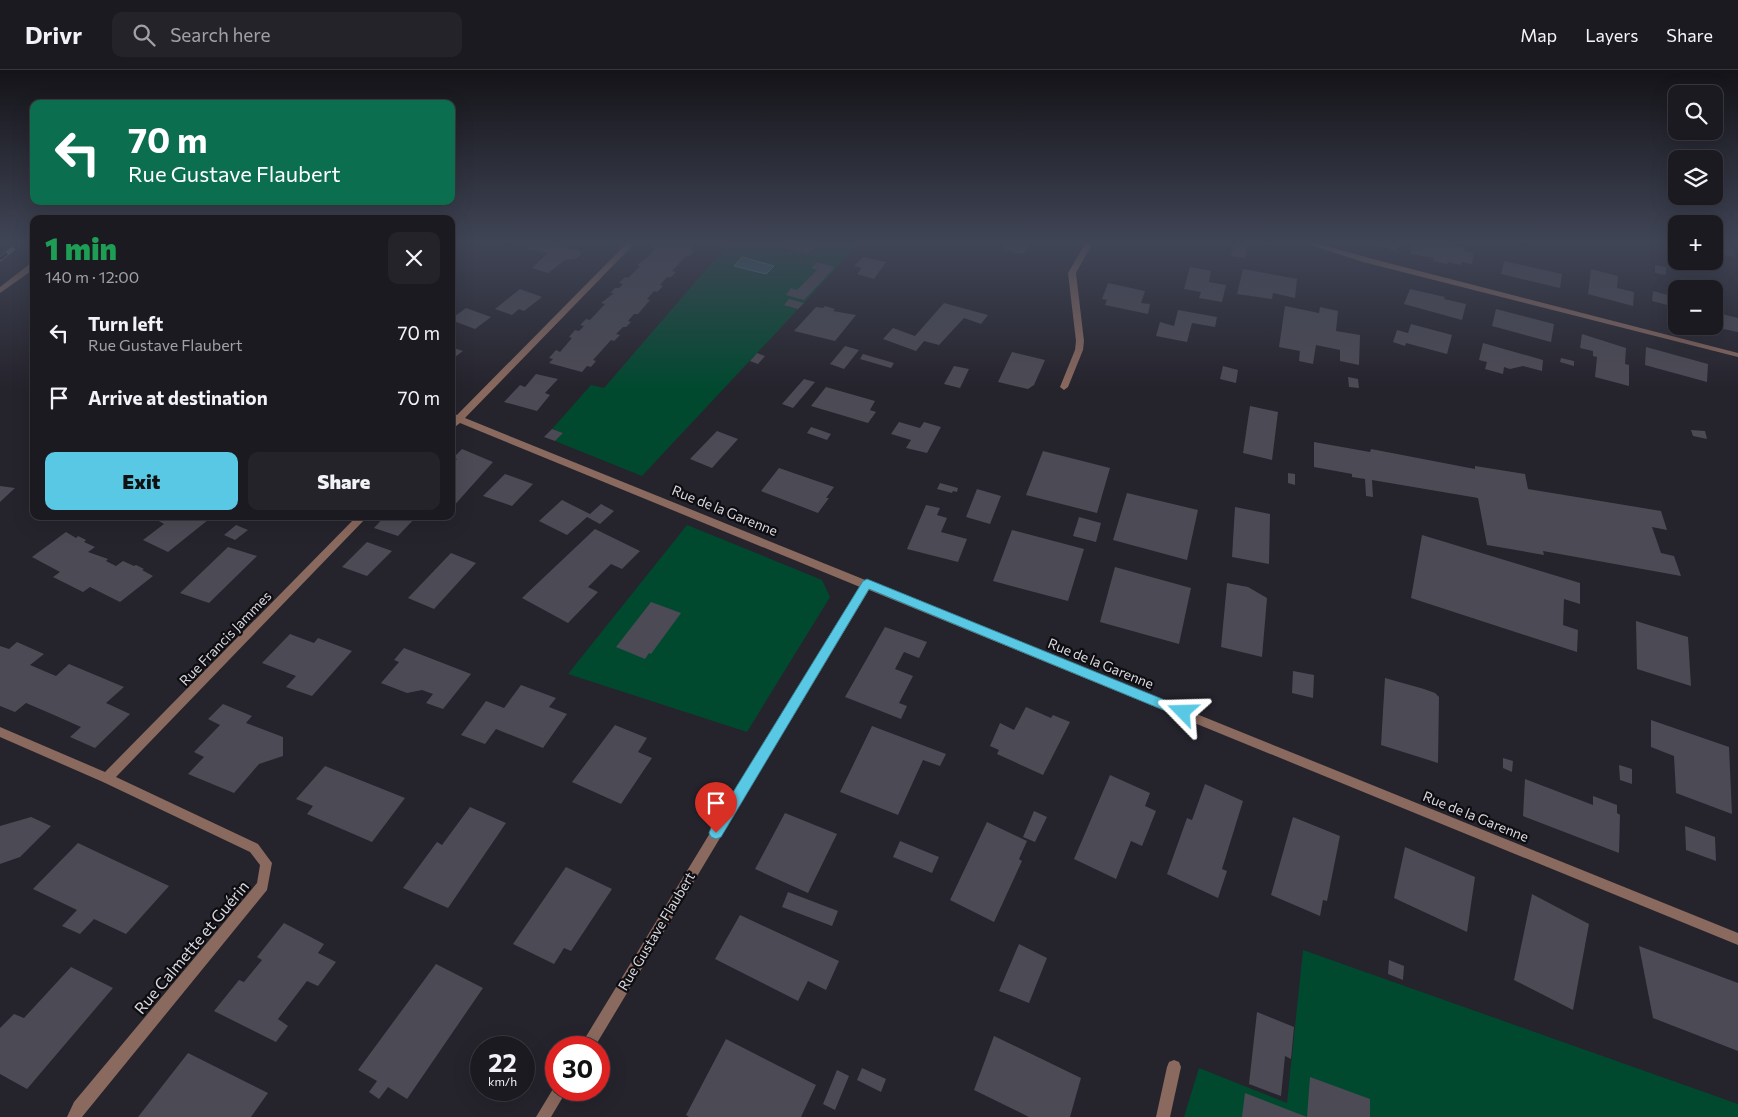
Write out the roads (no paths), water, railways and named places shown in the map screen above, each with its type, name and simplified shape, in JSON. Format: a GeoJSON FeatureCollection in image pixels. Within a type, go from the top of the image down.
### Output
{"type":"FeatureCollection","features":[{"type":"Feature","properties":{"kind":"street"},"geometry":{"type":"LineString","coordinates":[[455,419],[581,293]]}},
{"type":"Feature","properties":{"kind":"street"},"geometry":{"type":"LineString","coordinates":[[1064,387],[1079,350],[1080,341],[1074,293]]}},
{"type":"Feature","properties":{"kind":"street"},"geometry":{"type":"LineString","coordinates":[[1495,293],[1738,355]]}},
{"type":"Feature","properties":{"kind":"street","name":"Rue de la Garenne"},"geometry":{"type":"LineString","coordinates":[[455,420],[867,584],[1738,939]]}},
{"type":"Feature","properties":{"kind":"street","name":"Rue Francis Jammes"},"geometry":{"type":"LineString","coordinates":[[107,778],[360,520]]}},
{"type":"Feature","properties":{"kind":"street","name":"Rue Gustave Flaubert"},"geometry":{"type":"LineString","coordinates":[[593,1036],[867,584]]}},
{"type":"Feature","properties":{"kind":"street","name":"Rue Calmette et Guérin"},"geometry":{"type":"LineString","coordinates":[[0,732],[107,778],[254,848],[266,863],[263,886],[79,1107],[74,1117]]}},
{"type":"Feature","properties":{"kind":"street"},"geometry":{"type":"LineString","coordinates":[[1163,1117],[1174,1067]]}},
{"type":"Feature","properties":{"kind":"street"},"geometry":{"type":"LineString","coordinates":[[543,1117],[553,1101]]}}]}
